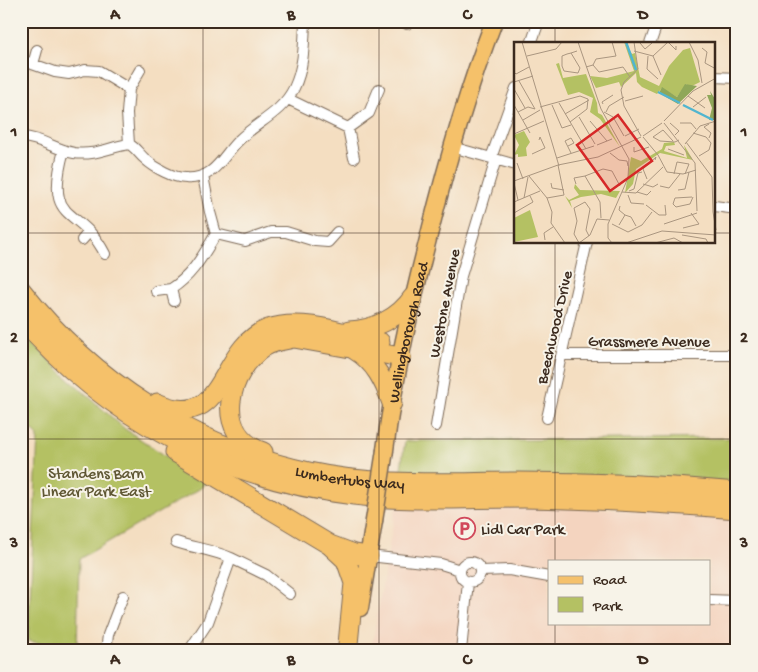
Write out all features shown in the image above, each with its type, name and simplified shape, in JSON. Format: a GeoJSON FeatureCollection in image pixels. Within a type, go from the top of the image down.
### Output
{"type":"FeatureCollection","features":[{"type":"Feature","properties":{"kind":"highway","name":"Lumbertubs Way"},"geometry":{"type":"LineString","coordinates":[[21,290],[133,418],[196,451],[264,477],[325,491],[356,495],[425,498],[650,501],[737,509]]}},
{"type":"Feature","properties":{"kind":"highway"},"geometry":{"type":"LineString","coordinates":[[338,332],[373,327],[401,311],[413,297]]}},
{"type":"Feature","properties":{"kind":"highway","name":"Lumbertubs Way"},"geometry":{"type":"LineString","coordinates":[[21,318],[71,370],[176,424],[235,450],[292,468],[335,476],[412,483],[556,482],[635,484],[737,492]]}},
{"type":"Feature","properties":{"kind":"highway"},"geometry":{"type":"LineString","coordinates":[[109,390],[133,388],[153,401],[172,409],[186,411],[198,407],[213,396],[249,340],[267,330],[288,325],[338,332],[402,352]]}},
{"type":"Feature","properties":{"kind":"highway"},"geometry":{"type":"LineString","coordinates":[[335,476],[257,450],[246,443],[232,424],[229,412],[231,400],[245,367],[255,354],[266,346],[279,340],[294,338],[355,350],[402,352]]}},
{"type":"Feature","properties":{"kind":"highway"},"geometry":{"type":"LineString","coordinates":[[355,350],[376,368],[392,403]]}},
{"type":"Feature","properties":{"kind":"highway"},"geometry":{"type":"LineString","coordinates":[[109,390],[143,430],[172,450],[330,545],[354,554],[369,556]]}},
{"type":"Feature","properties":{"kind":"highway"},"geometry":{"type":"LineString","coordinates":[[330,545],[346,560],[354,583],[348,644],[349,651]]}},
{"type":"Feature","properties":{"kind":"main road","name":"Wellingborough Road"},"geometry":{"type":"LineString","coordinates":[[353,651],[392,403],[413,297],[452,147],[494,21]]}},
{"type":"Feature","properties":{"kind":"street"},"geometry":{"type":"LineString","coordinates":[[21,137],[35,139],[64,150],[92,154],[129,144],[135,147],[144,158],[170,174],[186,178],[203,176],[212,171],[239,140],[272,115],[288,99],[300,74],[305,21]]}},
{"type":"Feature","properties":{"kind":"street"},"geometry":{"type":"LineString","coordinates":[[532,42],[539,21]]}},
{"type":"Feature","properties":{"kind":"street"},"geometry":{"type":"LineString","coordinates":[[651,42],[658,21]]}},
{"type":"Feature","properties":{"kind":"street"},"geometry":{"type":"LineString","coordinates":[[33,64],[37,50]]}},
{"type":"Feature","properties":{"kind":"street"},"geometry":{"type":"LineString","coordinates":[[21,60],[69,74],[86,70],[99,71],[129,89]]}},
{"type":"Feature","properties":{"kind":"street"},"geometry":{"type":"LineString","coordinates":[[129,144],[127,113],[129,89],[140,70]]}},
{"type":"Feature","properties":{"kind":"street"},"geometry":{"type":"LineString","coordinates":[[716,77],[737,78]]}},
{"type":"Feature","properties":{"kind":"street"},"geometry":{"type":"LineString","coordinates":[[348,128],[369,113],[379,89]]}},
{"type":"Feature","properties":{"kind":"street","name":"Westone Avenue"},"geometry":{"type":"LineString","coordinates":[[436,426],[461,276],[493,159],[514,94]]}},
{"type":"Feature","properties":{"kind":"street"},"geometry":{"type":"LineString","coordinates":[[288,99],[348,128]]}},
{"type":"Feature","properties":{"kind":"street"},"geometry":{"type":"LineString","coordinates":[[348,128],[354,158]]}},
{"type":"Feature","properties":{"kind":"street"},"geometry":{"type":"LineString","coordinates":[[452,147],[514,164]]}},
{"type":"Feature","properties":{"kind":"street"},"geometry":{"type":"LineString","coordinates":[[64,150],[57,174],[58,200],[64,210],[89,232],[105,254]]}},
{"type":"Feature","properties":{"kind":"street"},"geometry":{"type":"LineString","coordinates":[[156,291],[171,289],[182,282],[198,264],[216,234],[203,176]]}},
{"type":"Feature","properties":{"kind":"street"},"geometry":{"type":"LineString","coordinates":[[716,206],[737,208]]}},
{"type":"Feature","properties":{"kind":"street"},"geometry":{"type":"LineString","coordinates":[[82,240],[89,232]]}},
{"type":"Feature","properties":{"kind":"street"},"geometry":{"type":"LineString","coordinates":[[216,234],[245,241],[272,232],[286,232],[316,241],[328,242]]}},
{"type":"Feature","properties":{"kind":"street"},"geometry":{"type":"LineString","coordinates":[[328,242],[337,232]]}},
{"type":"Feature","properties":{"kind":"street"},"geometry":{"type":"LineString","coordinates":[[328,242],[335,252]]}},
{"type":"Feature","properties":{"kind":"street","name":"Beechwood Drive"},"geometry":{"type":"LineString","coordinates":[[547,418],[587,244]]}},
{"type":"Feature","properties":{"kind":"street"},"geometry":{"type":"LineString","coordinates":[[171,289],[174,301]]}},
{"type":"Feature","properties":{"kind":"street","name":"Grassmere Avenue"},"geometry":{"type":"LineString","coordinates":[[562,355],[737,354]]}},
{"type":"Feature","properties":{"kind":"street"},"geometry":{"type":"LineString","coordinates":[[176,542],[196,549],[213,550],[231,558],[266,575],[290,594]]}},
{"type":"Feature","properties":{"kind":"street"},"geometry":{"type":"LineString","coordinates":[[369,556],[441,564],[460,570]]}},
{"type":"Feature","properties":{"kind":"street"},"geometry":{"type":"LineString","coordinates":[[189,651],[208,622],[231,558]]}},
{"type":"Feature","properties":{"kind":"street"},"geometry":{"type":"LineString","coordinates":[[472,562],[478,565],[480,571],[478,579],[468,582],[463,579],[460,570],[464,564],[472,562]]}},
{"type":"Feature","properties":{"kind":"street"},"geometry":{"type":"LineString","coordinates":[[480,571],[501,570],[548,577]]}},
{"type":"Feature","properties":{"kind":"street"},"geometry":{"type":"LineString","coordinates":[[461,651],[468,582]]}},
{"type":"Feature","properties":{"kind":"street"},"geometry":{"type":"LineString","coordinates":[[106,651],[108,635],[123,596]]}},
{"type":"Feature","properties":{"kind":"street"},"geometry":{"type":"LineString","coordinates":[[710,600],[737,601]]}},
{"type":"Feature","properties":{"kind":"shaded area"},"geometry":{"type":"Polygon","coordinates":[[[399,503],[659,511],[737,518],[737,651],[371,651],[395,511],[399,503]]]}},
{"type":"Feature","properties":{"kind":"green space","name":"Standens Barn Linear Park East"},"geometry":{"type":"Polygon","coordinates":[[[21,330],[62,373],[125,429],[205,482],[201,488],[79,559],[77,651],[40,651],[40,643],[28,641],[38,436],[21,418],[21,330]]]}},
{"type":"Feature","properties":{"kind":"green space"},"geometry":{"type":"Polygon","coordinates":[[[737,438],[737,485],[400,475],[405,441],[737,438]]]}},
{"type":"Feature","properties":{"kind":"place","name":"Lidl Car Park"},"geometry":{"type":"Point","coordinates":[465,528]}}]}
